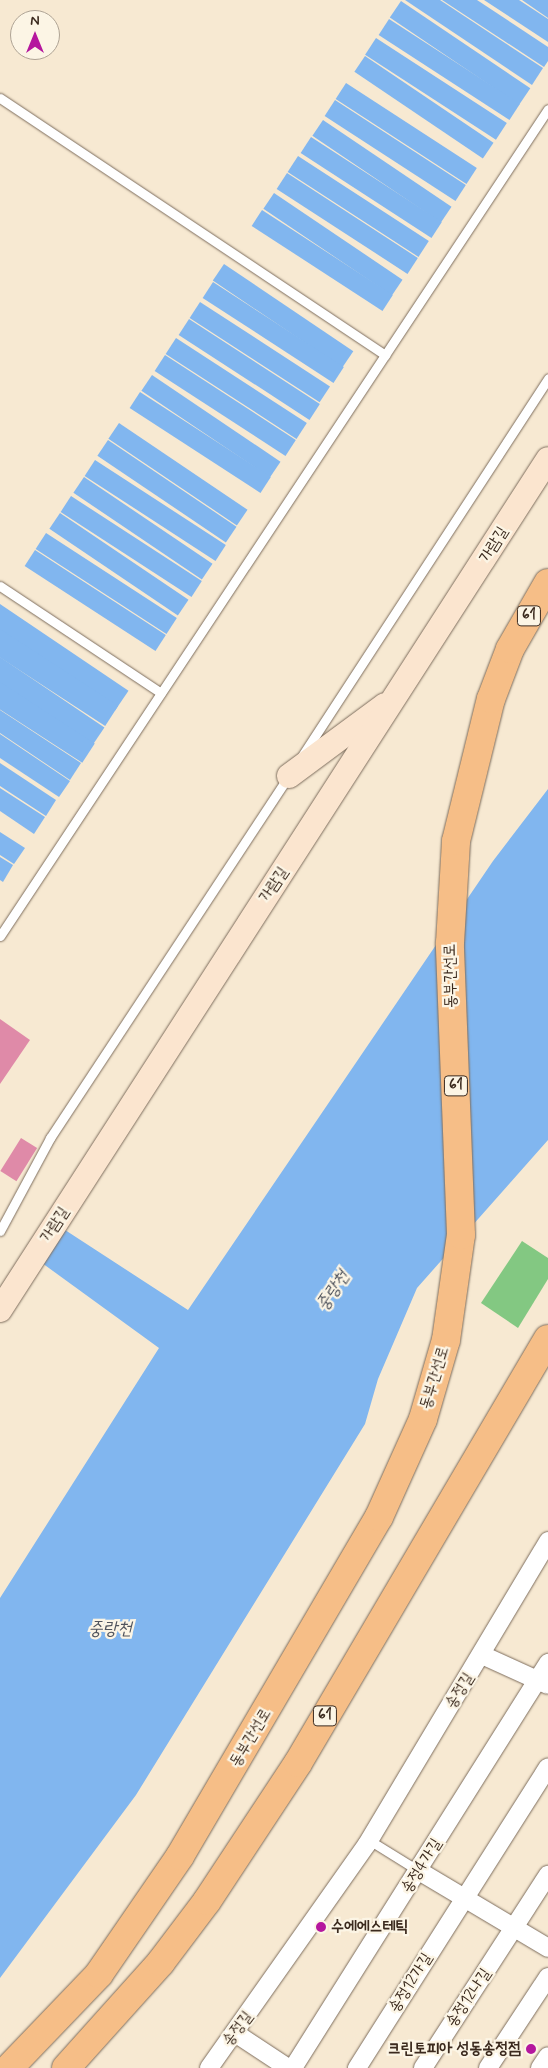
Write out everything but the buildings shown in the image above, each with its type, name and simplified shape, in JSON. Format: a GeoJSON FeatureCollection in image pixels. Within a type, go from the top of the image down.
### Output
{"type":"FeatureCollection","features":[{"type":"Feature","properties":{"kind":"highway","name":"동부간선로"},"geometry":{"type":"LineString","coordinates":[[9,2068],[70,2008],[130,1933],[379,1517],[423,1419],[453,1302],[461,1192],[450,943],[452,886],[462,807],[475,750],[510,649],[548,583]]}},
{"type":"Feature","properties":{"kind":"highway","name":"61"},"geometry":{"type":"LineString","coordinates":[[66,2068],[161,1962],[213,1893],[298,1763],[548,1339]]}},
{"type":"Feature","properties":{"kind":"street","name":"가람길"},"geometry":{"type":"LineString","coordinates":[[0,1310],[401,694],[548,459]]}},
{"type":"Feature","properties":{"kind":"street"},"geometry":{"type":"LineString","coordinates":[[289,776],[401,694]]}},
{"type":"Feature","properties":{"kind":"street","name":"송정길"},"geometry":{"type":"LineString","coordinates":[[209,2068],[369,1840],[482,1655],[548,1541]]}},
{"type":"Feature","properties":{"kind":"street"},"geometry":{"type":"LineString","coordinates":[[482,1655],[543,1682]]}},
{"type":"Feature","properties":{"kind":"street","name":"송정4가길"},"geometry":{"type":"LineString","coordinates":[[293,2068],[543,1682],[548,1662]]}},
{"type":"Feature","properties":{"kind":"street","name":"송정12가길"},"geometry":{"type":"LineString","coordinates":[[358,2068],[548,1767]]}},
{"type":"Feature","properties":{"kind":"street"},"geometry":{"type":"LineString","coordinates":[[419,1871],[548,1948]]}},
{"type":"Feature","properties":{"kind":"street","name":"송정12나길"},"geometry":{"type":"LineString","coordinates":[[423,2068],[548,1876]]}},
{"type":"Feature","properties":{"kind":"street"},"geometry":{"type":"LineString","coordinates":[[488,2068],[548,1977]]}},
{"type":"Feature","properties":{"kind":"street"},"geometry":{"type":"LineString","coordinates":[[235,2033],[288,2068]]}},
{"type":"Feature","properties":{"kind":"street"},"geometry":{"type":"LineString","coordinates":[[540,2068],[548,2056]]}},
{"type":"Feature","properties":{"kind":"lane"},"geometry":{"type":"LineString","coordinates":[[0,98],[385,355]]}},
{"type":"Feature","properties":{"kind":"lane"},"geometry":{"type":"LineString","coordinates":[[0,936],[548,109]]}},
{"type":"Feature","properties":{"kind":"lane"},"geometry":{"type":"LineString","coordinates":[[0,1231],[50,1138],[289,776],[548,378]]}},
{"type":"Feature","properties":{"kind":"lane"},"geometry":{"type":"LineString","coordinates":[[0,586],[161,693]]}},
{"type":"Feature","properties":{"kind":"lane"},"geometry":{"type":"LineString","coordinates":[[369,1840],[419,1871]]}},
{"type":"Feature","properties":{"kind":"green space"},"geometry":{"type":"Polygon","coordinates":[[[522,1241],[548,1258],[548,1279],[518,1328],[481,1303],[522,1241]]]}},
{"type":"Feature","properties":{"kind":"water"},"geometry":{"type":"Polygon","coordinates":[[[405,0],[440,0],[543,68],[532,85],[405,0]]]}},
{"type":"Feature","properties":{"kind":"water"},"geometry":{"type":"Polygon","coordinates":[[[442,0],[477,0],[548,47],[548,61],[544,67],[442,0]]]}},
{"type":"Feature","properties":{"kind":"water"},"geometry":{"type":"Polygon","coordinates":[[[484,0],[519,0],[548,19],[548,42],[484,0]]]}},
{"type":"Feature","properties":{"kind":"water"},"geometry":{"type":"Polygon","coordinates":[[[522,0],[548,0],[548,18],[522,0]]]}},
{"type":"Feature","properties":{"kind":"water"},"geometry":{"type":"Polygon","coordinates":[[[401,1],[530,88],[519,105],[390,18],[401,1]]]}},
{"type":"Feature","properties":{"kind":"water"},"geometry":{"type":"Polygon","coordinates":[[[389,19],[520,104],[509,120],[379,35],[389,19]]]}},
{"type":"Feature","properties":{"kind":"water"},"geometry":{"type":"Polygon","coordinates":[[[376,38],[507,123],[496,140],[365,55],[376,38]]]}},
{"type":"Feature","properties":{"kind":"water"},"geometry":{"type":"Polygon","coordinates":[[[365,56],[494,143],[483,158],[354,72],[365,56]]]}},
{"type":"Feature","properties":{"kind":"water"},"geometry":{"type":"Polygon","coordinates":[[[346,83],[477,168],[466,184],[336,99],[346,83]]]}},
{"type":"Feature","properties":{"kind":"water"},"geometry":{"type":"Polygon","coordinates":[[[335,100],[466,185],[455,201],[325,116],[335,100]]]}},
{"type":"Feature","properties":{"kind":"water"},"geometry":{"type":"Polygon","coordinates":[[[323,120],[452,207],[441,222],[312,136],[323,120]]]}},
{"type":"Feature","properties":{"kind":"water"},"geometry":{"type":"Polygon","coordinates":[[[311,137],[442,222],[431,238],[301,153],[311,137]]]}},
{"type":"Feature","properties":{"kind":"water"},"geometry":{"type":"Polygon","coordinates":[[[298,156],[429,241],[418,257],[288,172],[298,156]]]}},
{"type":"Feature","properties":{"kind":"water"},"geometry":{"type":"Polygon","coordinates":[[[287,173],[418,258],[407,274],[277,189],[287,173]]]}},
{"type":"Feature","properties":{"kind":"water"},"geometry":{"type":"Polygon","coordinates":[[[274,193],[403,280],[392,295],[263,209],[274,193]]]}},
{"type":"Feature","properties":{"kind":"water"},"geometry":{"type":"Polygon","coordinates":[[[262,210],[393,295],[382,311],[252,226],[262,210]]]}},
{"type":"Feature","properties":{"kind":"water"},"geometry":{"type":"Polygon","coordinates":[[[224,264],[353,351],[342,368],[213,281],[224,264]]]}},
{"type":"Feature","properties":{"kind":"water"},"geometry":{"type":"Polygon","coordinates":[[[213,282],[344,367],[333,383],[203,298],[213,282]]]}},
{"type":"Feature","properties":{"kind":"water"},"geometry":{"type":"Polygon","coordinates":[[[200,302],[330,386],[320,402],[190,318],[200,302]]]}},
{"type":"Feature","properties":{"kind":"water"},"geometry":{"type":"Polygon","coordinates":[[[189,319],[320,404],[309,420],[179,335],[189,319]]]}},
{"type":"Feature","properties":{"kind":"water"},"geometry":{"type":"Polygon","coordinates":[[[176,338],[307,423],[296,439],[166,354],[176,338]]]}},
{"type":"Feature","properties":{"kind":"water"},"geometry":{"type":"Polygon","coordinates":[[[165,355],[296,440],[285,456],[155,371],[165,355]]]}},
{"type":"Feature","properties":{"kind":"water"},"geometry":{"type":"Polygon","coordinates":[[[152,375],[281,462],[270,477],[141,391],[152,375]]]}},
{"type":"Feature","properties":{"kind":"water"},"geometry":{"type":"Polygon","coordinates":[[[140,392],[271,477],[260,493],[130,408],[140,392]]]}},
{"type":"Feature","properties":{"kind":"water"},"geometry":{"type":"Polygon","coordinates":[[[119,423],[248,510],[237,525],[108,439],[119,423]]]}},
{"type":"Feature","properties":{"kind":"water"},"geometry":{"type":"Polygon","coordinates":[[[108,440],[237,527],[226,542],[97,456],[108,440]]]}},
{"type":"Feature","properties":{"kind":"water"},"geometry":{"type":"Polygon","coordinates":[[[95,460],[226,545],[215,561],[85,476],[95,460]]]}},
{"type":"Feature","properties":{"kind":"water"},"geometry":{"type":"Polygon","coordinates":[[[84,477],[213,564],[202,579],[73,493],[84,477]]]}},
{"type":"Feature","properties":{"kind":"water"},"geometry":{"type":"Polygon","coordinates":[[[71,496],[202,581],[191,597],[61,512],[71,496]]]}},
{"type":"Feature","properties":{"kind":"water"},"geometry":{"type":"Polygon","coordinates":[[[60,513],[189,600],[178,615],[49,529],[60,513]]]}},
{"type":"Feature","properties":{"kind":"water"},"geometry":{"type":"Polygon","coordinates":[[[46,533],[177,618],[166,634],[36,549],[46,533]]]}},
{"type":"Feature","properties":{"kind":"water"},"geometry":{"type":"Polygon","coordinates":[[[35,550],[166,635],[155,651],[25,566],[35,550]]]}},
{"type":"Feature","properties":{"kind":"water"},"geometry":{"type":"Polygon","coordinates":[[[0,604],[129,691],[115,711],[0,633],[0,604]]]}},
{"type":"Feature","properties":{"kind":"water"},"geometry":{"type":"Polygon","coordinates":[[[0,629],[118,706],[105,726],[0,658],[0,629]]]}},
{"type":"Feature","properties":{"kind":"water"},"geometry":{"type":"Polygon","coordinates":[[[0,657],[104,727],[92,747],[0,685],[0,657]]]}},
{"type":"Feature","properties":{"kind":"water"},"geometry":{"type":"Polygon","coordinates":[[[0,682],[95,744],[82,763],[0,709],[0,682]]]}},
{"type":"Feature","properties":{"kind":"water"},"geometry":{"type":"Polygon","coordinates":[[[0,710],[81,763],[70,780],[0,733],[0,710]]]}},
{"type":"Feature","properties":{"kind":"water"},"geometry":{"type":"Polygon","coordinates":[[[0,734],[70,781],[59,797],[0,758],[0,734]]]}},
{"type":"Feature","properties":{"kind":"water"},"geometry":{"type":"Polygon","coordinates":[[[0,763],[56,800],[46,816],[0,786],[0,763]]]}},
{"type":"Feature","properties":{"kind":"water"},"geometry":{"type":"Polygon","coordinates":[[[0,788],[45,817],[34,834],[0,811],[0,788]]]}},
{"type":"Feature","properties":{"kind":"water","name":"중랑천"},"geometry":{"type":"Polygon","coordinates":[[[548,789],[548,1140],[417,1288],[378,1379],[365,1424],[136,1795],[0,1978],[0,1598],[159,1348],[42,1263],[62,1228],[188,1310],[493,861],[548,789]]]}},
{"type":"Feature","properties":{"kind":"water"},"geometry":{"type":"Polygon","coordinates":[[[0,832],[25,848],[14,864],[0,855],[0,832]]]}},
{"type":"Feature","properties":{"kind":"water"},"geometry":{"type":"Polygon","coordinates":[[[0,857],[13,865],[3,882],[0,880],[0,857]]]}},
{"type":"Feature","properties":{"kind":"place","name":"수에에스테틱"},"geometry":{"type":"Point","coordinates":[321,1927]}},
{"type":"Feature","properties":{"kind":"place","name":"크린토피아 성동송정점"},"geometry":{"type":"Point","coordinates":[531,2049]}}]}
